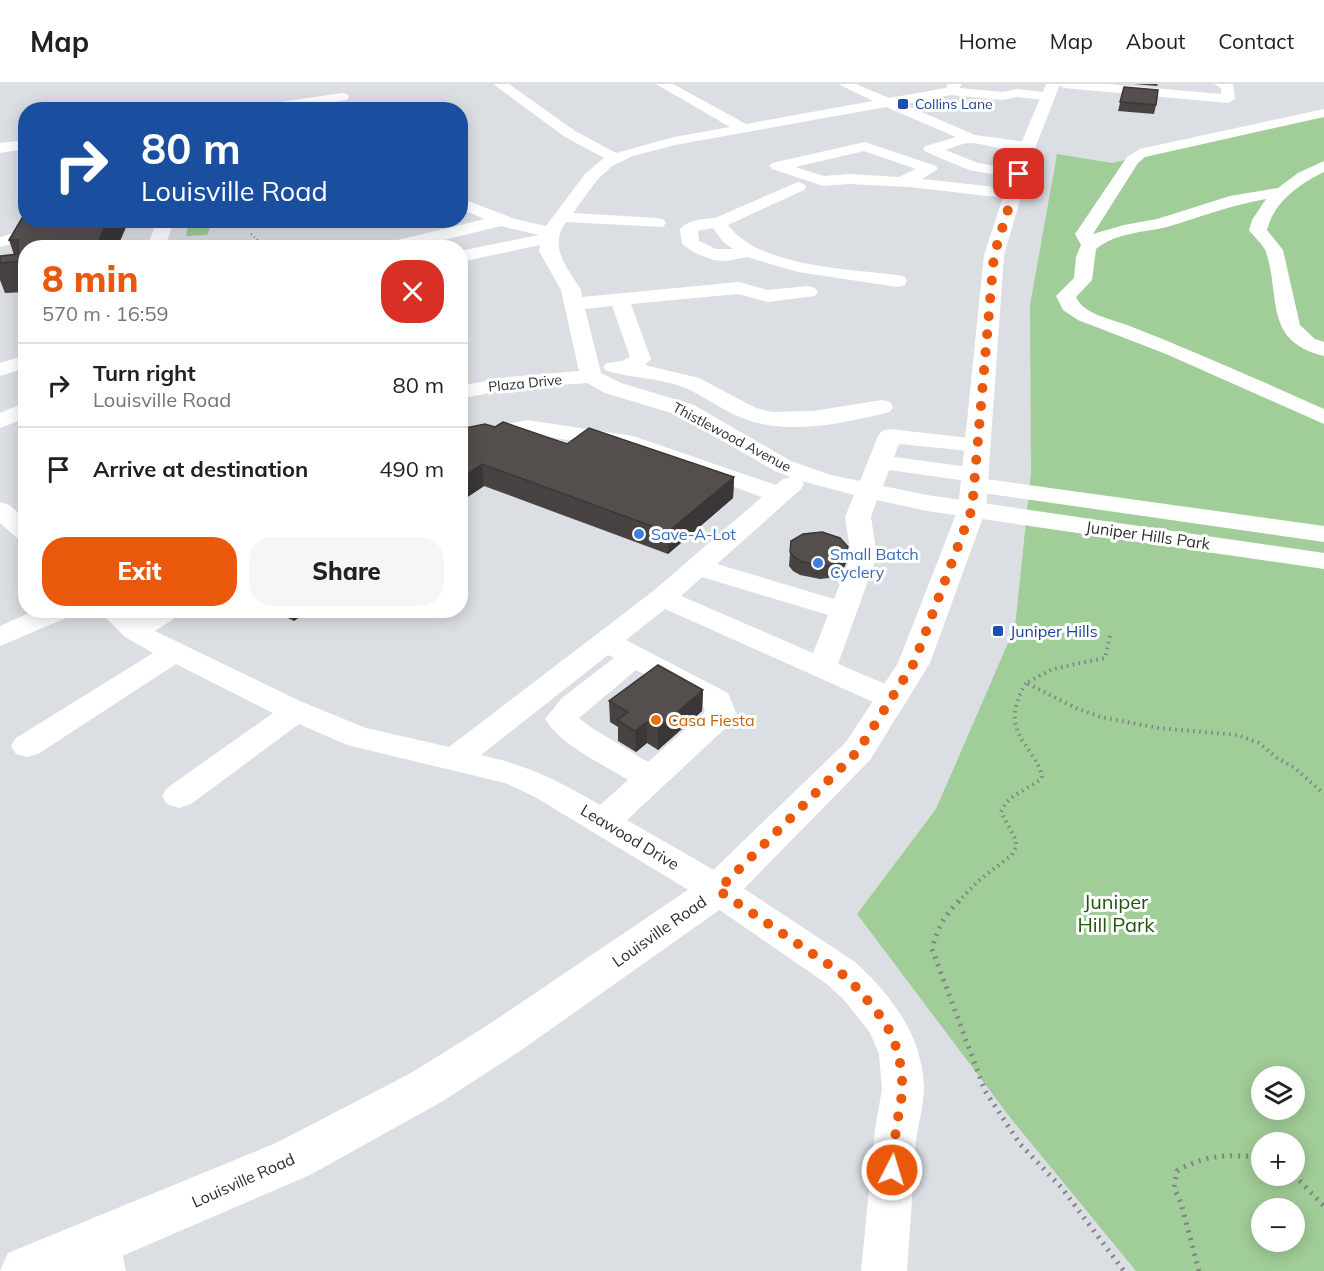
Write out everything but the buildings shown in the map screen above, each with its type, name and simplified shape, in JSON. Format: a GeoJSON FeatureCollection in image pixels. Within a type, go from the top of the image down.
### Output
{"type":"FeatureCollection","features":[{"type":"Feature","properties":{"kind":"main road","name":"Louisville Road"},"geometry":{"type":"LineString","coordinates":[[26,1271],[100,1257],[293,1159],[427,1087],[504,1038],[718,890],[858,751],[914,663],[976,479],[994,255],[1020,172],[1054,88]]}},
{"type":"Feature","properties":{"kind":"street"},"geometry":{"type":"LineString","coordinates":[[328,84],[347,102]]}},
{"type":"Feature","properties":{"kind":"street"},"geometry":{"type":"LineString","coordinates":[[500,84],[570,134],[615,158]]}},
{"type":"Feature","properties":{"kind":"street"},"geometry":{"type":"LineString","coordinates":[[663,84],[743,128]]}},
{"type":"Feature","properties":{"kind":"street"},"geometry":{"type":"LineString","coordinates":[[845,84],[963,140],[982,152],[974,167]]}},
{"type":"Feature","properties":{"kind":"street"},"geometry":{"type":"LineString","coordinates":[[1003,84],[1054,88]]}},
{"type":"Feature","properties":{"kind":"street"},"geometry":{"type":"LineString","coordinates":[[590,372],[571,290],[548,251],[553,229],[591,177],[615,158],[649,147],[953,87],[1004,96],[1054,88],[1105,86],[1190,90],[1228,99],[1228,86],[1221,84]]}},
{"type":"Feature","properties":{"kind":"street"},"geometry":{"type":"LineString","coordinates":[[307,102],[342,97]]}},
{"type":"Feature","properties":{"kind":"street"},"geometry":{"type":"LineString","coordinates":[[1090,245],[1084,234],[1089,224],[1132,160],[1140,154],[1324,113]]}},
{"type":"Feature","properties":{"kind":"street"},"geometry":{"type":"LineString","coordinates":[[963,140],[989,143],[1020,172],[974,167],[931,149],[963,140]]}},
{"type":"Feature","properties":{"kind":"street"},"geometry":{"type":"LineString","coordinates":[[0,148],[18,145]]}},
{"type":"Feature","properties":{"kind":"street"},"geometry":{"type":"LineString","coordinates":[[805,184],[777,166],[865,146],[930,169]]}},
{"type":"Feature","properties":{"kind":"street"},"geometry":{"type":"LineString","coordinates":[[903,181],[955,159]]}},
{"type":"Feature","properties":{"kind":"street"},"geometry":{"type":"LineString","coordinates":[[1324,166],[1308,172],[1282,192],[1259,219],[1258,230],[1274,250],[1290,327],[1308,343],[1324,350]]}},
{"type":"Feature","properties":{"kind":"street"},"geometry":{"type":"LineString","coordinates":[[750,250],[723,256],[706,254],[691,243],[689,229],[701,224],[718,223],[805,184],[849,179],[903,181],[1020,172]]}},
{"type":"Feature","properties":{"kind":"street"},"geometry":{"type":"LineString","coordinates":[[1282,192],[1264,193],[1158,224],[1109,234],[1090,245],[1084,255],[1083,280],[1066,296],[1070,306],[1085,316],[1173,350],[1324,417]]}},
{"type":"Feature","properties":{"kind":"street"},"geometry":{"type":"LineString","coordinates":[[468,206],[504,220],[553,229]]}},
{"type":"Feature","properties":{"kind":"street"},"geometry":{"type":"LineString","coordinates":[[420,240],[504,220]]}},
{"type":"Feature","properties":{"kind":"street"},"geometry":{"type":"LineString","coordinates":[[468,255],[553,229],[657,223]]}},
{"type":"Feature","properties":{"kind":"street"},"geometry":{"type":"LineString","coordinates":[[718,223],[722,234],[750,250],[787,266],[898,281]]}},
{"type":"Feature","properties":{"kind":"street"},"geometry":{"type":"LineString","coordinates":[[0,242],[51,228]]}},
{"type":"Feature","properties":{"kind":"street"},"geometry":{"type":"LineString","coordinates":[[574,304],[739,288],[768,296],[808,292]]}},
{"type":"Feature","properties":{"kind":"street"},"geometry":{"type":"LineString","coordinates":[[619,299],[642,359],[626,367]]}},
{"type":"Feature","properties":{"kind":"street","name":"Plaza Drive"},"geometry":{"type":"LineString","coordinates":[[468,391],[508,383],[626,367],[646,374],[681,379],[755,415],[770,419],[788,420],[882,407]]}},
{"type":"Feature","properties":{"kind":"street","name":"Thistlewood Avenue"},"geometry":{"type":"LineString","coordinates":[[590,372],[613,388],[686,410],[766,457],[803,474],[870,492],[976,479]]}},
{"type":"Feature","properties":{"kind":"street"},"geometry":{"type":"LineString","coordinates":[[0,421],[18,413]]}},
{"type":"Feature","properties":{"kind":"street"},"geometry":{"type":"LineString","coordinates":[[468,439],[526,427],[633,443],[779,495]]}},
{"type":"Feature","properties":{"kind":"street"},"geometry":{"type":"LineString","coordinates":[[822,668],[864,556],[858,517],[870,492],[880,462],[976,479]]}},
{"type":"Feature","properties":{"kind":"street"},"geometry":{"type":"LineString","coordinates":[[454,759],[662,598],[803,474]]}},
{"type":"Feature","properties":{"kind":"street","name":"Juniper Hills Park"},"geometry":{"type":"LineString","coordinates":[[976,479],[1324,534]]}},
{"type":"Feature","properties":{"kind":"street","name":"Juniper Hills Park"},"geometry":{"type":"LineString","coordinates":[[976,479],[1324,561]]}},
{"type":"Feature","properties":{"kind":"street"},"geometry":{"type":"LineString","coordinates":[[0,510],[16,533]]}},
{"type":"Feature","properties":{"kind":"street"},"geometry":{"type":"LineString","coordinates":[[698,567],[844,611]]}},
{"type":"Feature","properties":{"kind":"street"},"geometry":{"type":"LineString","coordinates":[[662,598],[891,698]]}},
{"type":"Feature","properties":{"kind":"street"},"geometry":{"type":"LineString","coordinates":[[0,637],[43,618]]}},
{"type":"Feature","properties":{"kind":"street","name":"Leawood Drive"},"geometry":{"type":"LineString","coordinates":[[123,621],[175,652],[296,711],[358,737],[514,774],[557,794],[718,890],[841,973],[859,990],[886,1023],[899,1054],[903,1089],[896,1129],[884,1271]]}},
{"type":"Feature","properties":{"kind":"street"},"geometry":{"type":"LineString","coordinates":[[604,821],[721,715],[717,700],[606,642]]}},
{"type":"Feature","properties":{"kind":"street"},"geometry":{"type":"LineString","coordinates":[[27,746],[175,652]]}},
{"type":"Feature","properties":{"kind":"street"},"geometry":{"type":"LineString","coordinates":[[634,657],[573,705],[561,719],[581,736],[651,779]]}},
{"type":"Feature","properties":{"kind":"street"},"geometry":{"type":"LineString","coordinates":[[179,796],[296,711]]}},
{"type":"Feature","properties":{"kind":"path"},"geometry":{"type":"LineString","coordinates":[[251,234],[258,240]]}},
{"type":"Feature","properties":{"kind":"path"},"geometry":{"type":"LineString","coordinates":[[1110,636],[1105,658],[1045,672],[1033,676],[1026,682],[1015,705],[1014,730],[1039,764],[1042,778],[1032,787],[1010,797],[1002,805],[1001,812],[1016,840],[1016,848],[1012,855],[978,881],[946,914],[937,930],[932,949],[985,1091],[1020,1144],[1061,1187],[1124,1271]]}},
{"type":"Feature","properties":{"kind":"path"},"geometry":{"type":"LineString","coordinates":[[1026,682],[1101,717],[1158,728],[1238,735],[1260,743],[1276,758],[1295,768],[1324,794]]}},
{"type":"Feature","properties":{"kind":"path"},"geometry":{"type":"LineString","coordinates":[[1199,1271],[1174,1187],[1177,1171],[1196,1160],[1213,1156],[1239,1154],[1251,1156]]}},
{"type":"Feature","properties":{"kind":"path"},"geometry":{"type":"LineString","coordinates":[[1305,1186],[1324,1206]]}},
{"type":"Feature","properties":{"kind":"green space","name":"Juniper Hill Park"},"geometry":{"type":"Polygon","coordinates":[[[1324,113],[1324,1271],[1136,1271],[1012,1120],[857,914],[936,809],[1015,627],[1031,473],[1030,305],[1057,154],[1112,163],[1324,113]]]}},
{"type":"Feature","properties":{"kind":"green space"},"geometry":{"type":"Polygon","coordinates":[[[188,228],[210,228],[207,235],[186,236],[188,228]]]}},
{"type":"Feature","properties":{"kind":"place","name":"Collins Lane"},"geometry":{"type":"Point","coordinates":[903,104]}},
{"type":"Feature","properties":{"kind":"place","name":"Save-A-Lot"},"geometry":{"type":"Point","coordinates":[639,534]}},
{"type":"Feature","properties":{"kind":"place","name":"Small Batch Cyclery"},"geometry":{"type":"Point","coordinates":[818,563]}},
{"type":"Feature","properties":{"kind":"place","name":"Juniper Hills"},"geometry":{"type":"Point","coordinates":[998,631]}},
{"type":"Feature","properties":{"kind":"place","name":"Casa Fiesta"},"geometry":{"type":"Point","coordinates":[656,720]}},
{"type":"Feature","properties":{"kind":"route"},"geometry":{"type":"LineString","coordinates":[[892,1170],[903,1089],[899,1054],[886,1023],[859,990],[841,973],[718,890],[858,751],[914,663],[972,509],[976,486],[994,255],[1019,174]]}}]}
